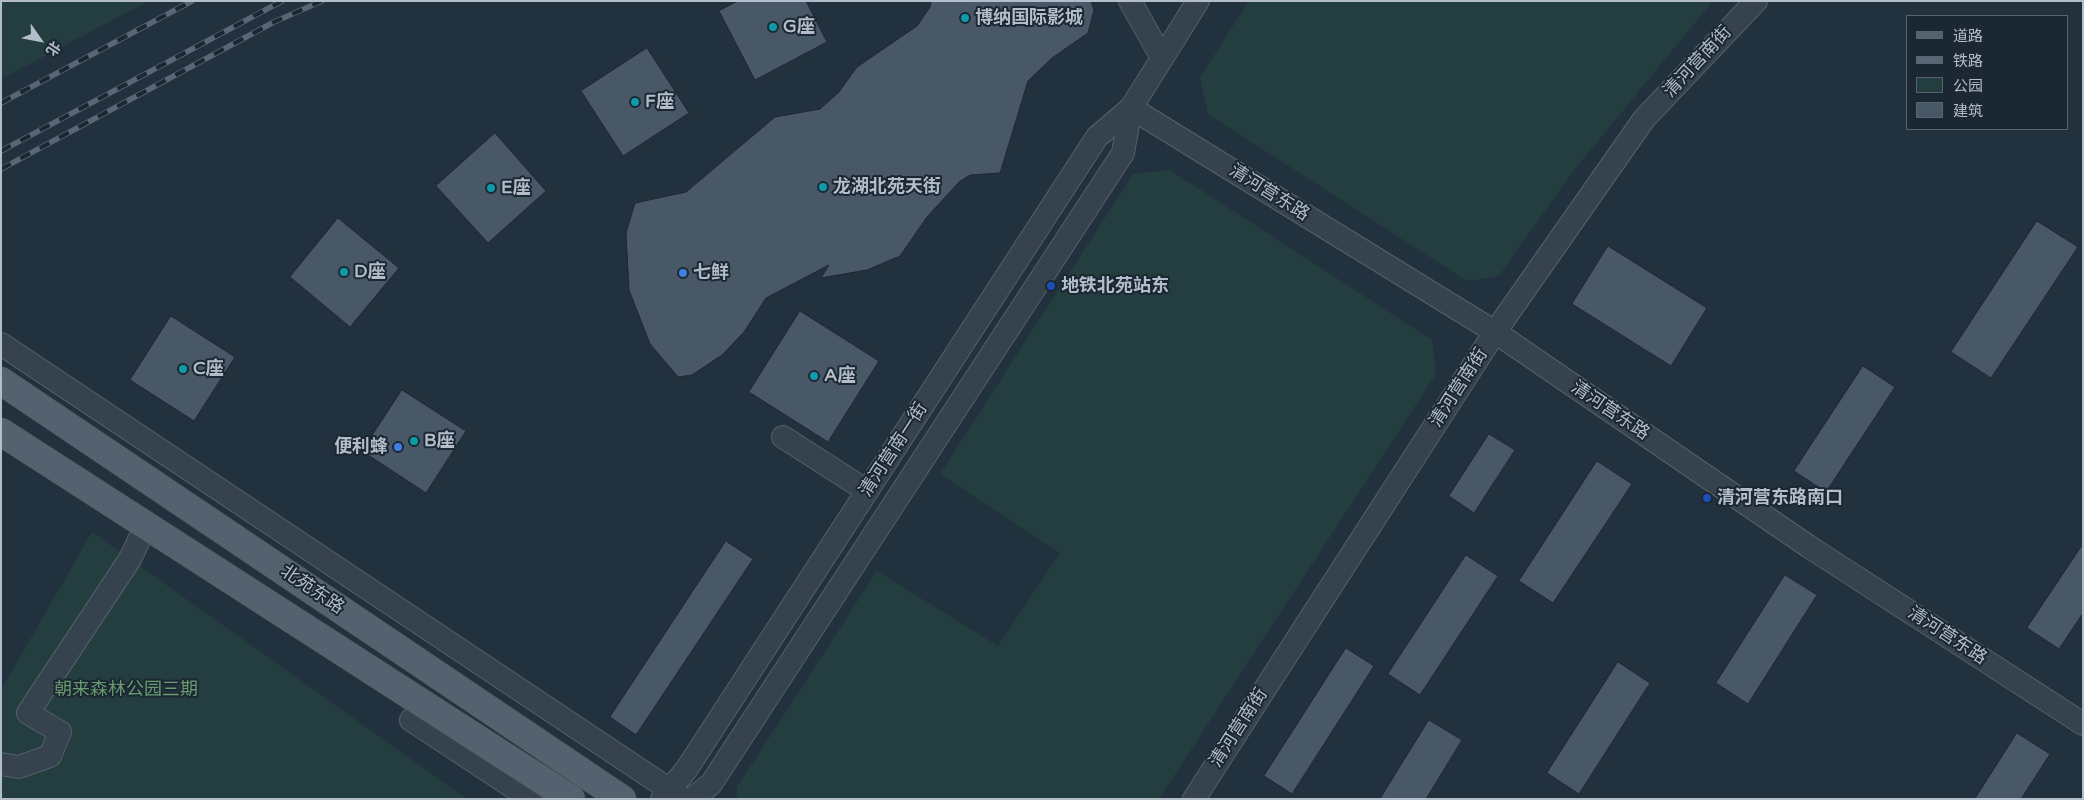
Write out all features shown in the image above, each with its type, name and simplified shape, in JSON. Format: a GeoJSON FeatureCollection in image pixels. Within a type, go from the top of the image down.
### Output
{"type":"FeatureCollection","features":[{"type":"Feature","properties":{"kind":"main road","name":"北苑东路"},"geometry":{"type":"LineString","coordinates":[[1,381],[622,799]]}},
{"type":"Feature","properties":{"kind":"main road","name":"北苑东路"},"geometry":{"type":"LineString","coordinates":[[1,432],[571,799]]}},
{"type":"Feature","properties":{"kind":"main road"},"geometry":{"type":"LineString","coordinates":[[401,689],[412,720]]}},
{"type":"Feature","properties":{"kind":"street"},"geometry":{"type":"LineString","coordinates":[[1130,1],[1162,58]]}},
{"type":"Feature","properties":{"kind":"street","name":"清河营南一街"},"geometry":{"type":"LineString","coordinates":[[672,796],[686,770],[1097,137],[1131,108],[1198,1]]}},
{"type":"Feature","properties":{"kind":"street","name":"清河营南街"},"geometry":{"type":"LineString","coordinates":[[1194,799],[1495,332],[1644,119],[1756,1]]}},
{"type":"Feature","properties":{"kind":"street","name":"清河营南一街"},"geometry":{"type":"LineString","coordinates":[[692,799],[711,784],[1123,153],[1131,108]]}},
{"type":"Feature","properties":{"kind":"street","name":"清河营东路"},"geometry":{"type":"LineString","coordinates":[[1131,108],[1495,332],[1808,546],[2083,724]]}},
{"type":"Feature","properties":{"kind":"street"},"geometry":{"type":"LineString","coordinates":[[1,344],[672,796]]}},
{"type":"Feature","properties":{"kind":"street"},"geometry":{"type":"LineString","coordinates":[[783,437],[867,491]]}},
{"type":"Feature","properties":{"kind":"street"},"geometry":{"type":"LineString","coordinates":[[1,764],[19,767],[50,756],[60,732],[28,713],[130,559],[139,540]]}},
{"type":"Feature","properties":{"kind":"street"},"geometry":{"type":"LineString","coordinates":[[412,720],[530,799]]}},
{"type":"Feature","properties":{"kind":"green space"},"geometry":{"type":"Polygon","coordinates":[[[1,1],[149,1],[1,79],[1,1]]]}},
{"type":"Feature","properties":{"kind":"green space"},"geometry":{"type":"Polygon","coordinates":[[[1249,1],[1713,1],[1571,174],[1499,276],[1467,281],[1208,114],[1200,77],[1249,1]]]}},
{"type":"Feature","properties":{"kind":"green space"},"geometry":{"type":"Polygon","coordinates":[[[1170,170],[1432,340],[1436,374],[1159,799],[737,799],[737,787],[877,571],[998,646],[1060,553],[940,474],[1133,174],[1170,170]]]}},
{"type":"Feature","properties":{"kind":"green space","name":"朝来森林公园三期"},"geometry":{"type":"Polygon","coordinates":[[[92,532],[467,799],[1,799],[1,690],[92,532]]]}},
{"type":"Feature","properties":{"kind":"building","name":"G座"},"geometry":{"type":"Polygon","coordinates":[[[738,1],[806,1],[827,42],[755,80],[719,11],[738,1]]]}},
{"type":"Feature","properties":{"kind":"building","name":"龙湖北苑天街"},"geometry":{"type":"Polygon","coordinates":[[[931,1],[1091,1],[1094,10],[1088,33],[1052,58],[1028,81],[1000,173],[970,175],[959,182],[927,217],[900,256],[867,270],[821,278],[829,265],[766,298],[744,332],[722,355],[692,375],[678,377],[650,344],[629,290],[626,233],[635,203],[686,192],[775,117],[820,109],[839,92],[857,67],[917,26],[930,7],[931,1]]]}},
{"type":"Feature","properties":{"kind":"building","name":"F座"},"geometry":{"type":"Polygon","coordinates":[[[647,48],[689,113],[623,156],[581,91],[647,48]]]}},
{"type":"Feature","properties":{"kind":"building","name":"E座"},"geometry":{"type":"Polygon","coordinates":[[[495,133],[546,191],[488,243],[436,186],[495,133]]]}},
{"type":"Feature","properties":{"kind":"building","name":"D座"},"geometry":{"type":"Polygon","coordinates":[[[338,218],[399,268],[350,327],[290,277],[338,218]]]}},
{"type":"Feature","properties":{"kind":"building"},"geometry":{"type":"Polygon","coordinates":[[[2037,221],[2078,247],[1991,378],[1951,352],[2037,221]]]}},
{"type":"Feature","properties":{"kind":"building"},"geometry":{"type":"Polygon","coordinates":[[[1608,246],[1707,308],[1671,366],[1572,304],[1608,246]]]}},
{"type":"Feature","properties":{"kind":"building","name":"A座"},"geometry":{"type":"Polygon","coordinates":[[[800,311],[879,361],[828,442],[749,392],[800,311]]]}},
{"type":"Feature","properties":{"kind":"building","name":"C座"},"geometry":{"type":"Polygon","coordinates":[[[171,316],[235,357],[194,421],[130,380],[171,316]]]}},
{"type":"Feature","properties":{"kind":"building"},"geometry":{"type":"Polygon","coordinates":[[[1863,366],[1895,387],[1826,492],[1794,471],[1863,366]]]}},
{"type":"Feature","properties":{"kind":"building","name":"B座"},"geometry":{"type":"Polygon","coordinates":[[[402,390],[466,431],[426,493],[362,451],[402,390]]]}},
{"type":"Feature","properties":{"kind":"building"},"geometry":{"type":"Polygon","coordinates":[[[1489,434],[1515,450],[1474,513],[1449,496],[1489,434]]]}},
{"type":"Feature","properties":{"kind":"building"},"geometry":{"type":"Polygon","coordinates":[[[1597,461],[1632,484],[1553,603],[1519,581],[1597,461]]]}},
{"type":"Feature","properties":{"kind":"building"},"geometry":{"type":"Polygon","coordinates":[[[726,541],[753,559],[636,735],[610,717],[726,541]]]}},
{"type":"Feature","properties":{"kind":"building"},"geometry":{"type":"Polygon","coordinates":[[[2083,544],[2083,613],[2059,649],[2027,628],[2083,544]]]}},
{"type":"Feature","properties":{"kind":"building"},"geometry":{"type":"Polygon","coordinates":[[[1466,555],[1498,576],[1420,695],[1388,674],[1466,555]]]}},
{"type":"Feature","properties":{"kind":"building"},"geometry":{"type":"Polygon","coordinates":[[[1785,575],[1817,595],[1748,704],[1716,683],[1785,575]]]}},
{"type":"Feature","properties":{"kind":"building"},"geometry":{"type":"Polygon","coordinates":[[[1346,648],[1374,666],[1292,794],[1264,776],[1346,648]]]}},
{"type":"Feature","properties":{"kind":"building"},"geometry":{"type":"Polygon","coordinates":[[[1618,662],[1650,683],[1579,794],[1547,773],[1618,662]]]}},
{"type":"Feature","properties":{"kind":"building"},"geometry":{"type":"Polygon","coordinates":[[[1429,720],[1462,740],[1426,799],[1380,799],[1429,720]]]}},
{"type":"Feature","properties":{"kind":"building"},"geometry":{"type":"Polygon","coordinates":[[[2017,733],[2050,754],[2021,799],[1975,799],[2017,733]]]}},
{"type":"Feature","properties":{"kind":"railway"},"geometry":{"type":"LineString","coordinates":[[1,103],[192,1]]}},
{"type":"Feature","properties":{"kind":"railway"},"geometry":{"type":"LineString","coordinates":[[1,151],[282,1]]}},
{"type":"Feature","properties":{"kind":"railway"},"geometry":{"type":"LineString","coordinates":[[1,169],[274,22],[322,1]]}},
{"type":"Feature","properties":{"kind":"place","name":"博纳国际影城"},"geometry":{"type":"Point","coordinates":[965,18]}},
{"type":"Feature","properties":{"kind":"place","name":"G座"},"geometry":{"type":"Point","coordinates":[773,27]}},
{"type":"Feature","properties":{"kind":"place","name":"F座"},"geometry":{"type":"Point","coordinates":[635,102]}},
{"type":"Feature","properties":{"kind":"place","name":"龙湖北苑天街"},"geometry":{"type":"Point","coordinates":[823,187]}},
{"type":"Feature","properties":{"kind":"place","name":"E座"},"geometry":{"type":"Point","coordinates":[491,188]}},
{"type":"Feature","properties":{"kind":"place","name":"D座"},"geometry":{"type":"Point","coordinates":[344,272]}},
{"type":"Feature","properties":{"kind":"place","name":"七鲜"},"geometry":{"type":"Point","coordinates":[683,273]}},
{"type":"Feature","properties":{"kind":"place","name":"地铁北苑站东"},"geometry":{"type":"Point","coordinates":[1051,286]}},
{"type":"Feature","properties":{"kind":"place","name":"C座"},"geometry":{"type":"Point","coordinates":[183,369]}},
{"type":"Feature","properties":{"kind":"place","name":"A座"},"geometry":{"type":"Point","coordinates":[814,376]}},
{"type":"Feature","properties":{"kind":"place","name":"B座"},"geometry":{"type":"Point","coordinates":[414,441]}},
{"type":"Feature","properties":{"kind":"place","name":"便利蜂"},"geometry":{"type":"Point","coordinates":[398,447]}},
{"type":"Feature","properties":{"kind":"place","name":"清河营东路南口"},"geometry":{"type":"Point","coordinates":[1707,498]}}]}
